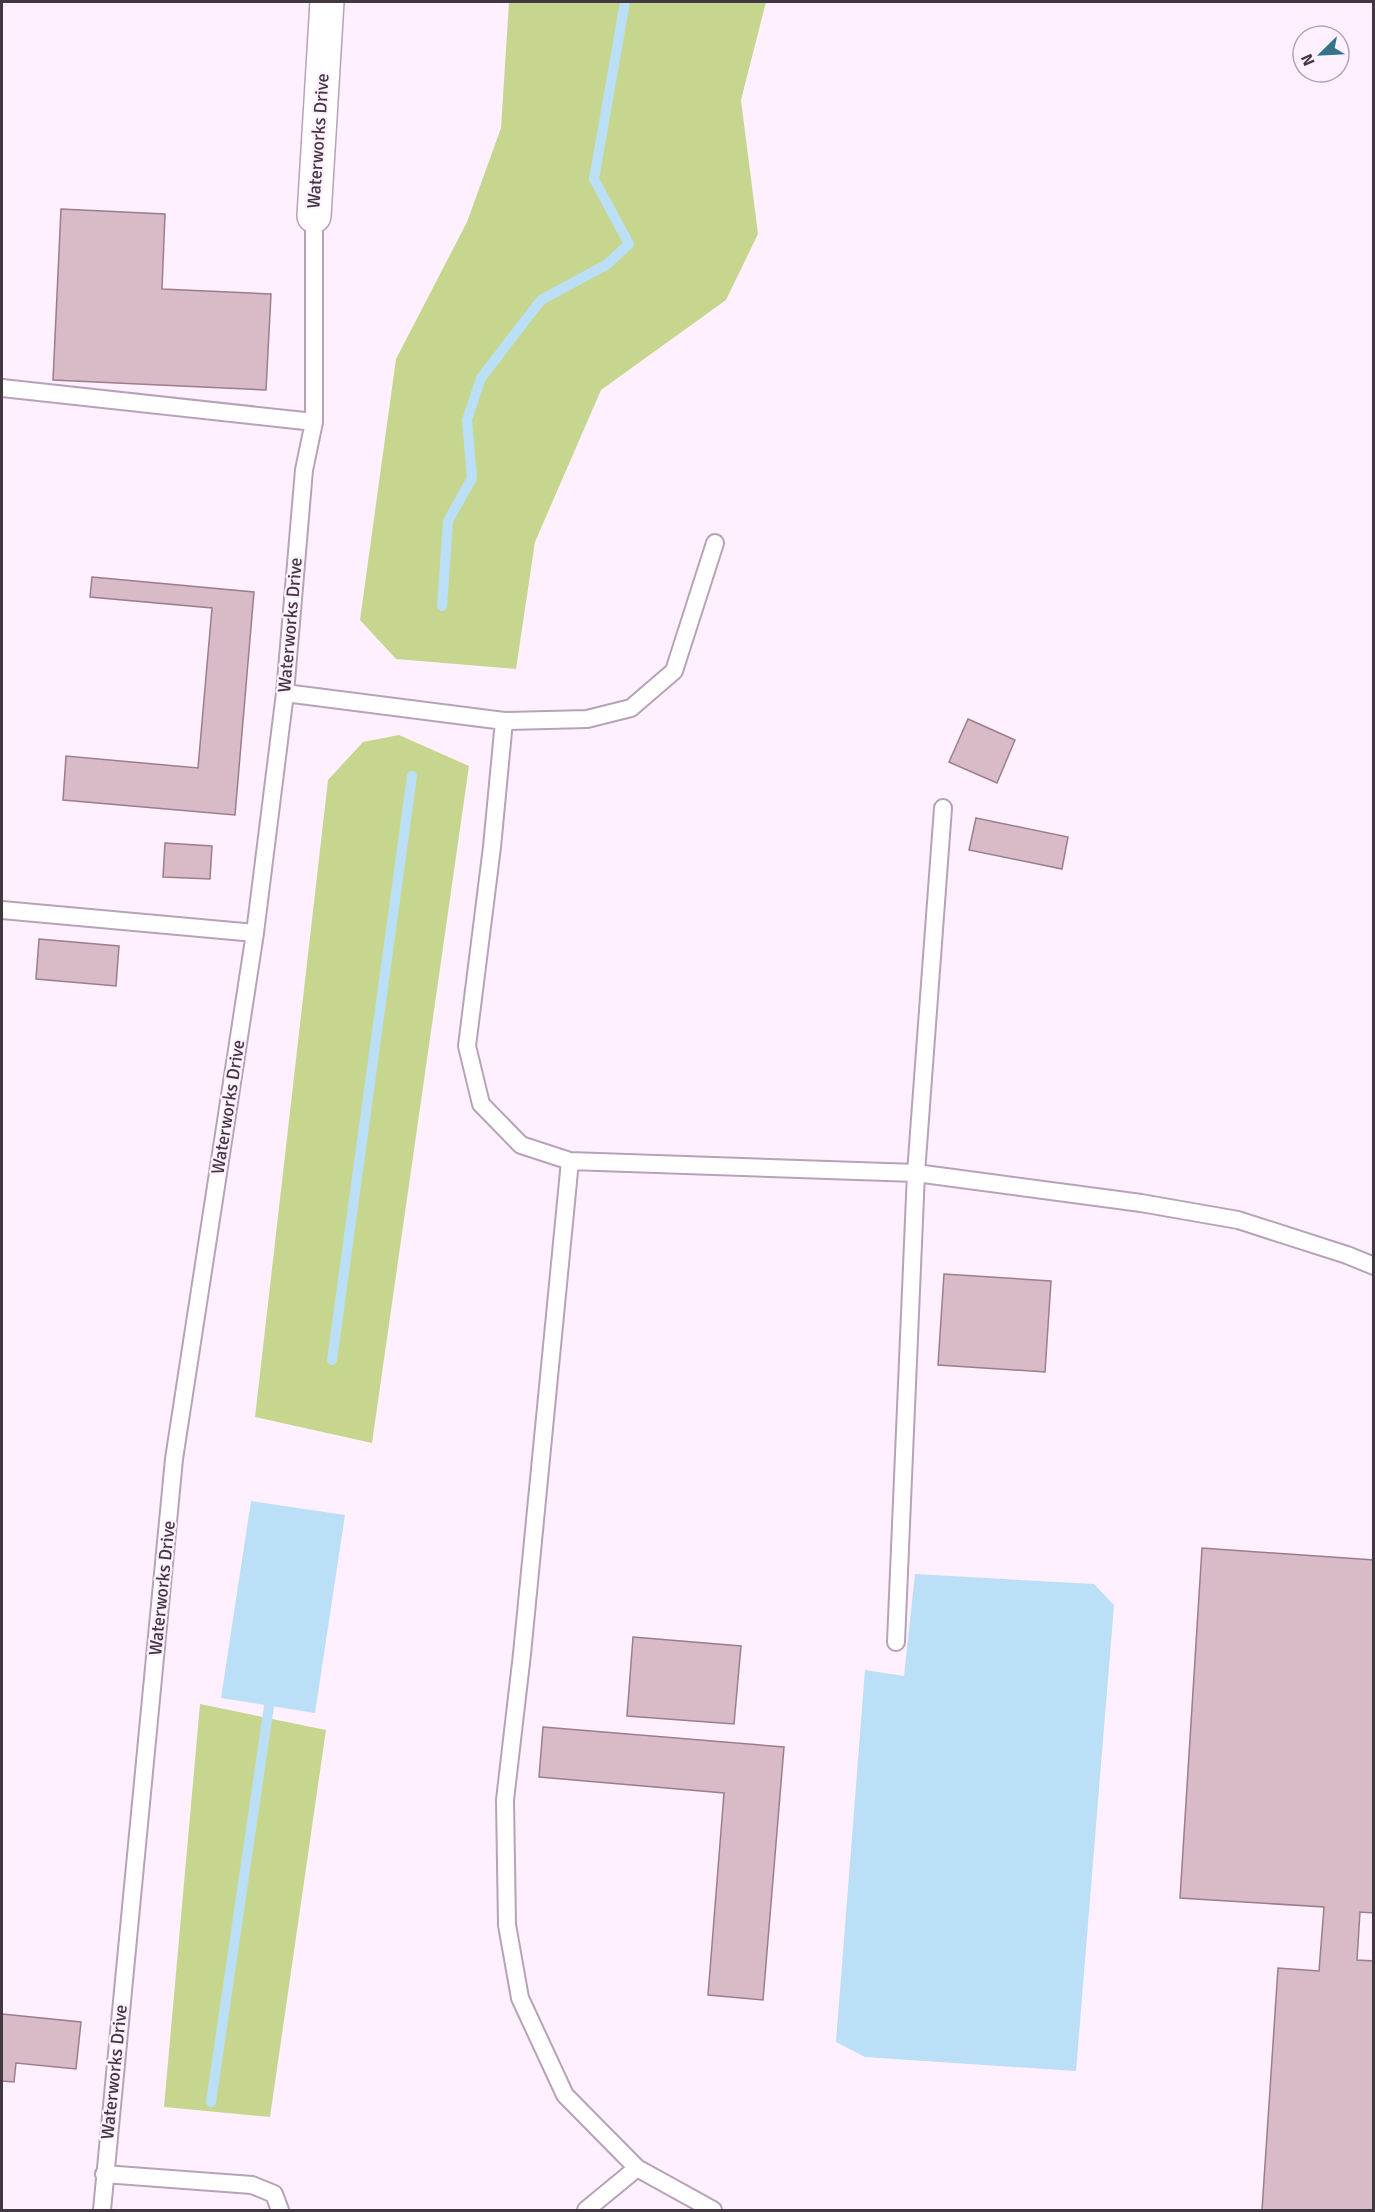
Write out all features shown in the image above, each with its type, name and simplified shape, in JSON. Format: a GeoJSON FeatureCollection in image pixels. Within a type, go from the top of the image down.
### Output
{"type":"FeatureCollection","features":[{"type":"Feature","properties":{"kind":"street","name":"Waterworks Drive"},"geometry":{"type":"LineString","coordinates":[[314,216],[327,2]]}},
{"type":"Feature","properties":{"kind":"lane","name":"Waterworks Drive"},"geometry":{"type":"LineString","coordinates":[[102,2211],[174,1459],[255,933],[285,693],[304,470],[314,422],[314,216]]}},
{"type":"Feature","properties":{"kind":"lane"},"geometry":{"type":"LineString","coordinates":[[2,388],[314,422]]}},
{"type":"Feature","properties":{"kind":"lane"},"geometry":{"type":"LineString","coordinates":[[285,693],[504,721],[587,718],[631,708],[674,671],[715,543]]}},
{"type":"Feature","properties":{"kind":"lane"},"geometry":{"type":"LineString","coordinates":[[504,721],[492,847],[466,1046],[481,1104],[521,1145],[570,1161],[916,1173],[1141,1203],[1238,1220],[1374,1266]]}},
{"type":"Feature","properties":{"kind":"lane"},"geometry":{"type":"LineString","coordinates":[[896,1642],[916,1173],[943,808]]}},
{"type":"Feature","properties":{"kind":"lane"},"geometry":{"type":"LineString","coordinates":[[2,910],[255,933]]}},
{"type":"Feature","properties":{"kind":"lane"},"geometry":{"type":"LineString","coordinates":[[570,1161],[523,1642],[505,1800],[507,1925],[520,1998],[565,2095],[637,2168],[713,2211]]}},
{"type":"Feature","properties":{"kind":"lane"},"geometry":{"type":"LineString","coordinates":[[586,2211],[637,2168]]}},
{"type":"Feature","properties":{"kind":"lane"},"geometry":{"type":"LineString","coordinates":[[104,2174],[252,2185],[274,2194],[280,2211]]}},
{"type":"Feature","properties":{"kind":"green space"},"geometry":{"type":"Polygon","coordinates":[[[509,2],[766,2],[741,100],[758,234],[726,300],[601,390],[535,542],[516,669],[396,659],[360,620],[396,359],[467,222],[501,128],[509,2]]]}},
{"type":"Feature","properties":{"kind":"green space"},"geometry":{"type":"Polygon","coordinates":[[[399,735],[469,766],[372,1443],[255,1417],[328,780],[363,742],[399,735]]]}},
{"type":"Feature","properties":{"kind":"green space"},"geometry":{"type":"Polygon","coordinates":[[[200,1704],[326,1730],[270,2117],[164,2107],[200,1704]]]}},
{"type":"Feature","properties":{"kind":"water"},"geometry":{"type":"Polygon","coordinates":[[[251,1501],[345,1515],[315,1713],[221,1698],[251,1501]]]}},
{"type":"Feature","properties":{"kind":"water"},"geometry":{"type":"Polygon","coordinates":[[[915,1574],[1094,1584],[1114,1605],[1076,2071],[865,2057],[836,2042],[865,1670],[904,1676],[915,1574]]]}},
{"type":"Feature","properties":{"kind":"building"},"geometry":{"type":"Polygon","coordinates":[[[61,209],[165,214],[162,289],[271,294],[266,390],[53,380],[61,209]]]}},
{"type":"Feature","properties":{"kind":"building"},"geometry":{"type":"Polygon","coordinates":[[[92,577],[254,592],[235,815],[63,800],[66,756],[198,768],[212,608],[90,597],[92,577]]]}},
{"type":"Feature","properties":{"kind":"building"},"geometry":{"type":"Polygon","coordinates":[[[968,719],[1015,740],[997,783],[949,762],[968,719]]]}},
{"type":"Feature","properties":{"kind":"building"},"geometry":{"type":"Polygon","coordinates":[[[976,818],[1068,837],[1062,869],[969,850],[976,818]]]}},
{"type":"Feature","properties":{"kind":"building"},"geometry":{"type":"Polygon","coordinates":[[[165,843],[212,846],[210,879],[163,877],[165,843]]]}},
{"type":"Feature","properties":{"kind":"building"},"geometry":{"type":"Polygon","coordinates":[[[39,939],[119,946],[116,986],[36,979],[39,939]]]}},
{"type":"Feature","properties":{"kind":"building"},"geometry":{"type":"Polygon","coordinates":[[[944,1274],[1051,1281],[1045,1372],[938,1365],[944,1274]]]}},
{"type":"Feature","properties":{"kind":"building"},"geometry":{"type":"Polygon","coordinates":[[[1202,1548],[1374,1560],[1374,1913],[1360,1912],[1357,1960],[1374,1961],[1374,2210],[1262,2210],[1278,1968],[1319,1971],[1324,1907],[1180,1898],[1202,1548]]]}},
{"type":"Feature","properties":{"kind":"building"},"geometry":{"type":"Polygon","coordinates":[[[633,1637],[741,1646],[734,1724],[627,1716],[633,1637]]]}},
{"type":"Feature","properties":{"kind":"building"},"geometry":{"type":"Polygon","coordinates":[[[543,1727],[784,1747],[763,2000],[708,1995],[724,1793],[539,1777],[543,1727]]]}},
{"type":"Feature","properties":{"kind":"building"},"geometry":{"type":"Polygon","coordinates":[[[2,2014],[81,2022],[76,2069],[16,2063],[14,2082],[2,2081],[2,2014]]]}},
{"type":"Feature","properties":{"kind":"waterway"},"geometry":{"type":"LineString","coordinates":[[442,606],[448,521],[472,478],[467,420],[481,378],[541,300],[606,265],[629,244],[594,179],[625,2]]}},
{"type":"Feature","properties":{"kind":"waterway"},"geometry":{"type":"LineString","coordinates":[[332,1360],[412,776]]}},
{"type":"Feature","properties":{"kind":"waterway"},"geometry":{"type":"LineString","coordinates":[[211,2102],[269,1706]]}}]}
